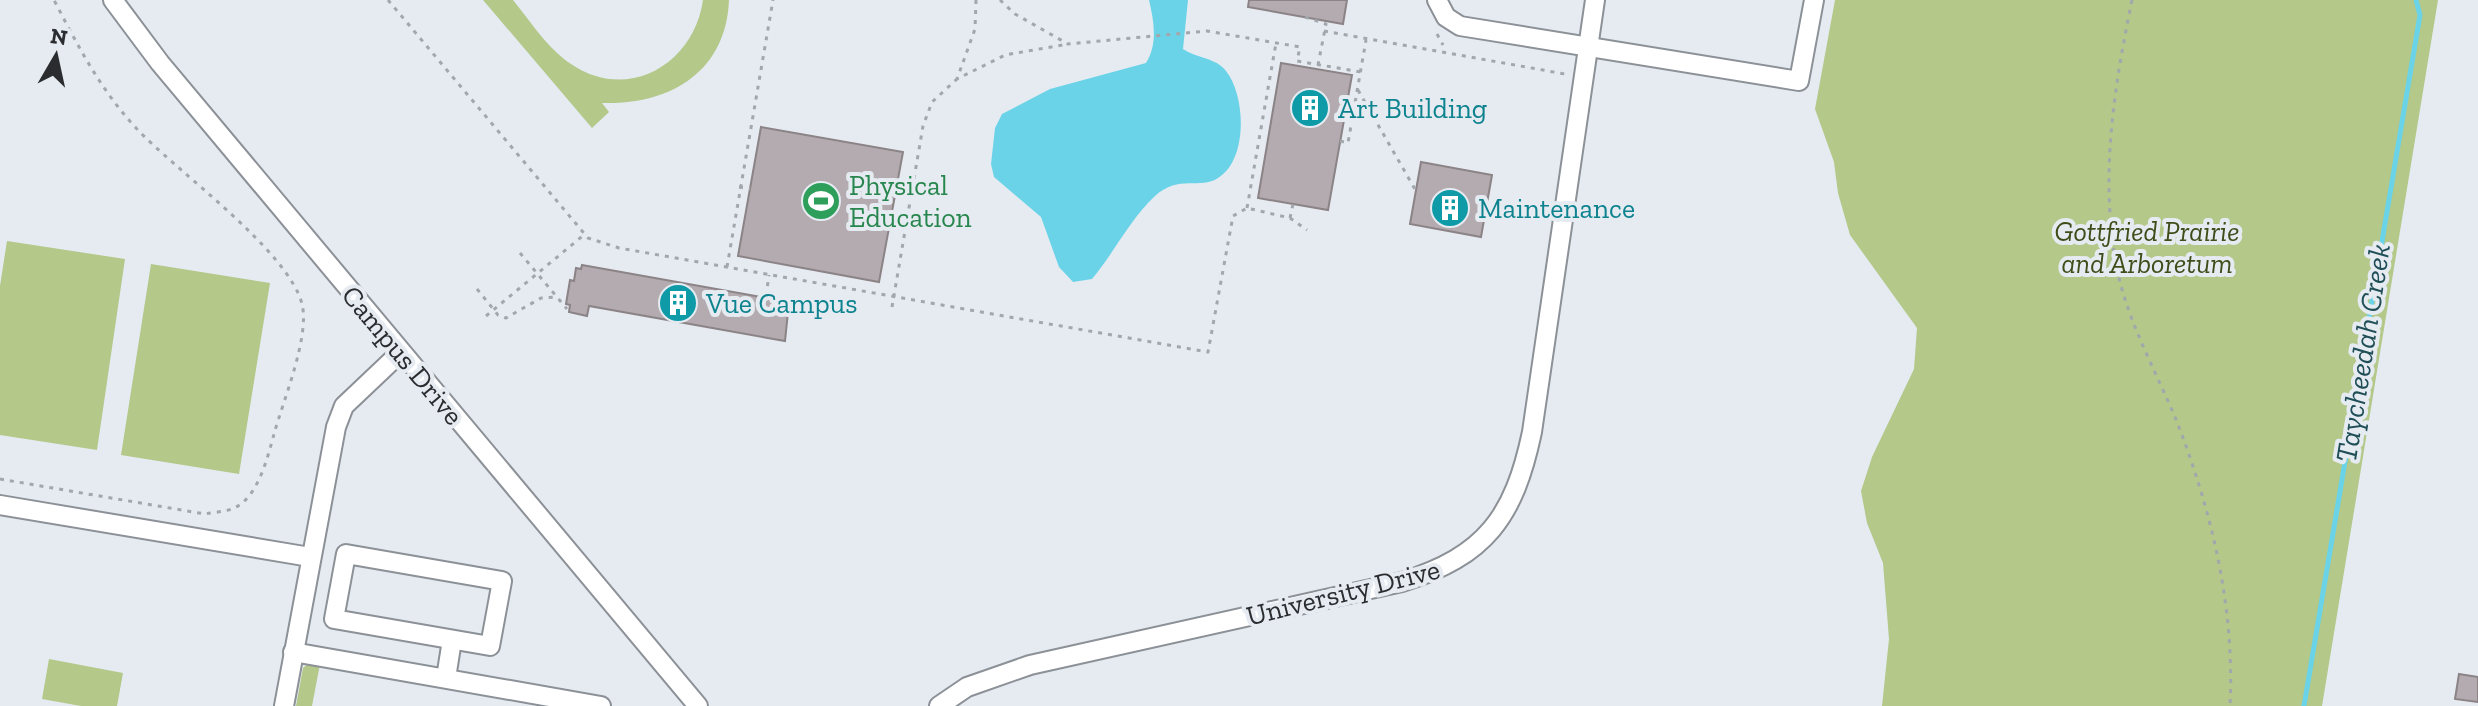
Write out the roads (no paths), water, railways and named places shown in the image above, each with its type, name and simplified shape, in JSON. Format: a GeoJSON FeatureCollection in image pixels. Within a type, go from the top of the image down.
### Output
{"type":"FeatureCollection","features":[{"type":"Feature","properties":{"kind":"street","name":"Campus Drive"},"geometry":{"type":"LineString","coordinates":[[113,0],[160,63],[698,706]]}},
{"type":"Feature","properties":{"kind":"street"},"geometry":{"type":"LineString","coordinates":[[1437,0],[1446,17],[1460,26],[1799,81],[1814,0]]}},
{"type":"Feature","properties":{"kind":"street","name":"University Drive"},"geometry":{"type":"LineString","coordinates":[[939,706],[967,687],[1030,665],[1402,582],[1453,563],[1481,543],[1509,506],[1527,456],[1595,0]]}},
{"type":"Feature","properties":{"kind":"street"},"geometry":{"type":"LineString","coordinates":[[284,706],[336,427],[344,406],[401,352]]}},
{"type":"Feature","properties":{"kind":"street"},"geometry":{"type":"LineString","coordinates":[[0,505],[310,557]]}},
{"type":"Feature","properties":{"kind":"street"},"geometry":{"type":"LineString","coordinates":[[346,554],[502,581],[490,646],[452,640],[334,619],[346,554]]}},
{"type":"Feature","properties":{"kind":"street"},"geometry":{"type":"LineString","coordinates":[[446,678],[452,640]]}},
{"type":"Feature","properties":{"kind":"street"},"geometry":{"type":"LineString","coordinates":[[293,652],[601,706]]}},
{"type":"Feature","properties":{"kind":"water"},"geometry":{"type":"Polygon","coordinates":[[[1149,0],[1188,0],[1183,49],[1217,63],[1233,82],[1240,111],[1239,143],[1228,169],[1218,178],[1164,189],[1138,215],[1092,279],[1073,282],[1059,267],[1041,217],[994,177],[991,164],[995,128],[1002,114],[1050,89],[1146,63],[1154,40],[1149,0]]]}},
{"type":"Feature","properties":{"kind":"waterway","name":"Taycheedah Creek"},"geometry":{"type":"LineString","coordinates":[[2304,706],[2420,15],[2416,0]]}},
{"type":"Feature","properties":{"kind":"place","name":"Art Building"},"geometry":{"type":"Point","coordinates":[1310,108]}},
{"type":"Feature","properties":{"kind":"place","name":"Physical Education"},"geometry":{"type":"Point","coordinates":[821,201]}},
{"type":"Feature","properties":{"kind":"place","name":"Maintenance"},"geometry":{"type":"Point","coordinates":[1450,208]}},
{"type":"Feature","properties":{"kind":"place","name":"Vue Campus"},"geometry":{"type":"Point","coordinates":[678,303]}},
{"type":"Feature","properties":{"kind":"park label","name":"Gottfried Prairie and Arboretum"},"geometry":{"type":"Point","coordinates":[2147,247]}}]}
